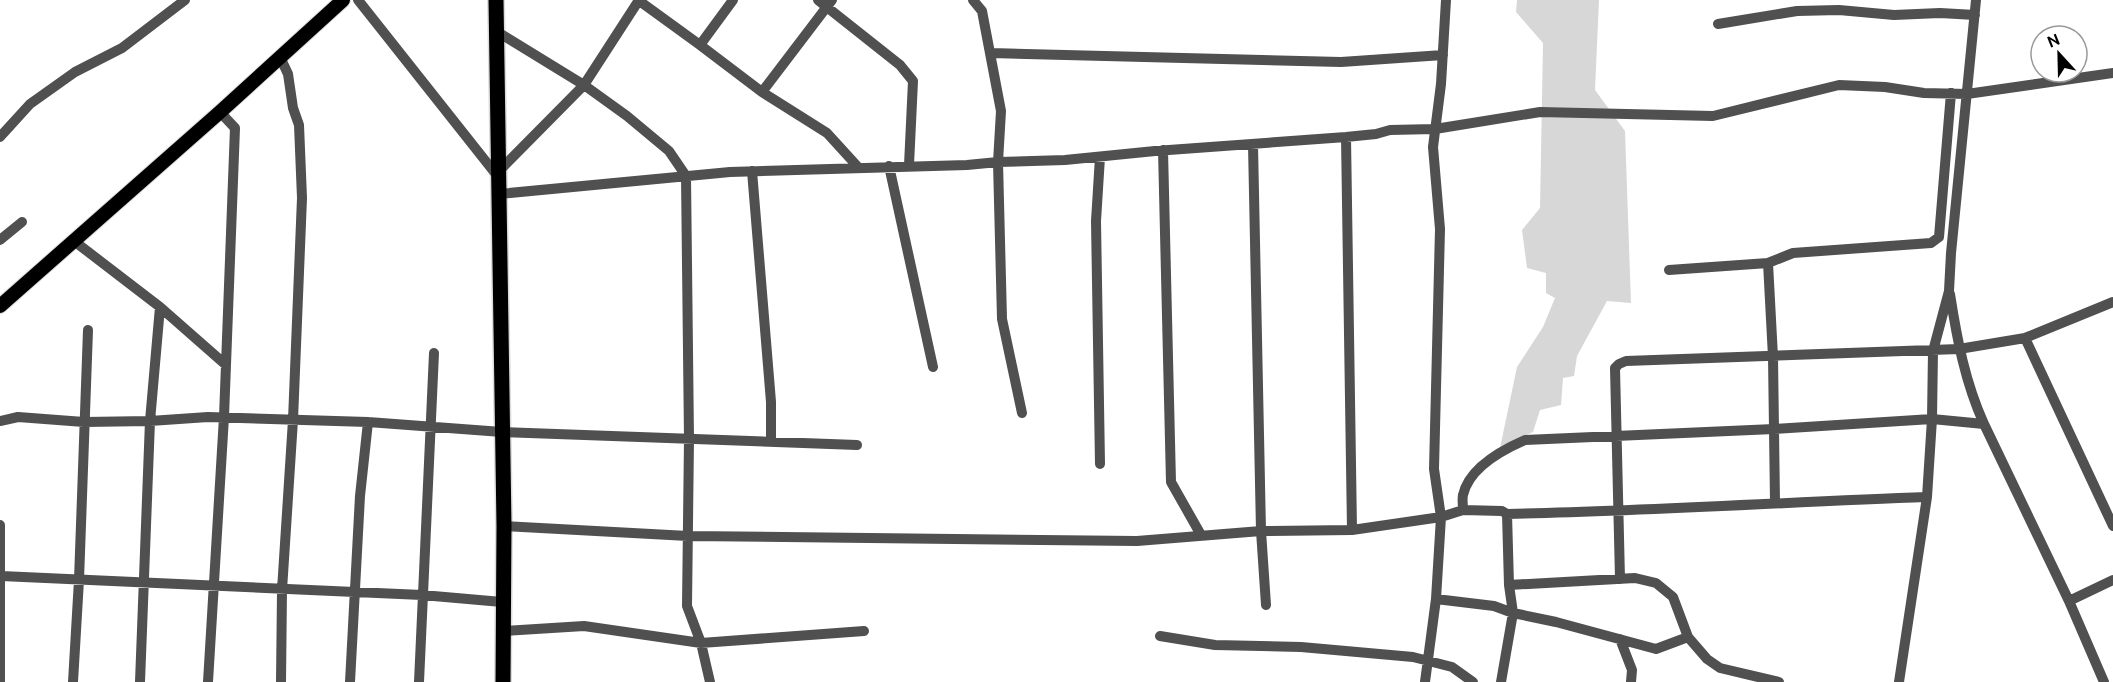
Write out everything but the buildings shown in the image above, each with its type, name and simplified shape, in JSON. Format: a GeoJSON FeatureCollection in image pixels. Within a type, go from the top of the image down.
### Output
{"type":"FeatureCollection","features":[{"type":"Feature","properties":{"kind":"highway"},"geometry":{"type":"LineString","coordinates":[[496,0],[504,526],[503,682]]}},
{"type":"Feature","properties":{"kind":"main road"},"geometry":{"type":"LineString","coordinates":[[0,306],[343,0]]}},
{"type":"Feature","properties":{"kind":"street"},"geometry":{"type":"LineString","coordinates":[[0,137],[30,104],[75,72],[122,48],[185,0]]}},
{"type":"Feature","properties":{"kind":"street"},"geometry":{"type":"LineString","coordinates":[[358,0],[499,175],[584,85],[639,0],[762,92],[827,133],[858,167]]}},
{"type":"Feature","properties":{"kind":"street"},"geometry":{"type":"LineString","coordinates":[[700,45],[733,0]]}},
{"type":"Feature","properties":{"kind":"street"},"geometry":{"type":"LineString","coordinates":[[973,0],[983,5],[1001,111],[998,162],[1002,319],[1022,413]]}},
{"type":"Feature","properties":{"kind":"street"},"geometry":{"type":"LineString","coordinates":[[1425,682],[1436,599],[1441,517],[1434,469],[1440,229],[1433,147],[1443,55],[1446,0]]}},
{"type":"Feature","properties":{"kind":"street"},"geometry":{"type":"LineString","coordinates":[[1899,682],[1927,497],[1933,351],[1949,291],[1976,0]]}},
{"type":"Feature","properties":{"kind":"street"},"geometry":{"type":"LineString","coordinates":[[762,92],[826,2],[900,65],[913,81],[909,165]]}},
{"type":"Feature","properties":{"kind":"street"},"geometry":{"type":"LineString","coordinates":[[1719,24],[1797,11],[1839,10],[1894,15],[1940,13],[1975,15]]}},
{"type":"Feature","properties":{"kind":"street"},"geometry":{"type":"LineString","coordinates":[[496,31],[584,85],[627,116],[669,151],[686,176],[689,439],[687,606],[701,643],[710,682]]}},
{"type":"Feature","properties":{"kind":"street"},"geometry":{"type":"LineString","coordinates":[[991,53],[1341,62],[1443,55]]}},
{"type":"Feature","properties":{"kind":"street"},"geometry":{"type":"LineString","coordinates":[[280,57],[288,74],[293,108],[299,125],[302,198],[293,420],[282,590],[281,682]]}},
{"type":"Feature","properties":{"kind":"street"},"geometry":{"type":"LineString","coordinates":[[499,194],[752,171],[1065,160],[1163,150],[1346,137],[1390,130],[1435,129],[1540,112],[1713,116],[1839,86],[1885,87],[1924,93],[1966,94],[2113,73]]}},
{"type":"Feature","properties":{"kind":"street"},"geometry":{"type":"LineString","coordinates":[[1669,270],[1768,263],[1793,253],[1931,243],[1939,237],[1951,93]]}},
{"type":"Feature","properties":{"kind":"street"},"geometry":{"type":"LineString","coordinates":[[208,682],[224,417],[235,128],[220,112]]}},
{"type":"Feature","properties":{"kind":"street"},"geometry":{"type":"LineString","coordinates":[[1346,137],[1352,530]]}},
{"type":"Feature","properties":{"kind":"street"},"geometry":{"type":"LineString","coordinates":[[1253,145],[1261,531],[1266,605]]}},
{"type":"Feature","properties":{"kind":"street"},"geometry":{"type":"LineString","coordinates":[[1163,150],[1171,482],[1201,535]]}},
{"type":"Feature","properties":{"kind":"street"},"geometry":{"type":"LineString","coordinates":[[1100,157],[1096,221],[1100,464]]}},
{"type":"Feature","properties":{"kind":"street"},"geometry":{"type":"LineString","coordinates":[[889,166],[933,367]]}},
{"type":"Feature","properties":{"kind":"street"},"geometry":{"type":"LineString","coordinates":[[752,171],[771,402],[771,442]]}},
{"type":"Feature","properties":{"kind":"street"},"geometry":{"type":"LineString","coordinates":[[0,240],[22,222]]}},
{"type":"Feature","properties":{"kind":"street"},"geometry":{"type":"LineString","coordinates":[[74,241],[160,307],[226,365]]}},
{"type":"Feature","properties":{"kind":"street"},"geometry":{"type":"LineString","coordinates":[[1768,263],[1773,357],[1775,502]]}},
{"type":"Feature","properties":{"kind":"street"},"geometry":{"type":"LineString","coordinates":[[1949,291],[1959,349],[1971,395],[2069,601],[2104,682]]}},
{"type":"Feature","properties":{"kind":"street"},"geometry":{"type":"LineString","coordinates":[[1620,579],[1615,368],[1618,364],[1626,361],[1959,349],[2025,338],[2113,302]]}},
{"type":"Feature","properties":{"kind":"street"},"geometry":{"type":"LineString","coordinates":[[140,682],[150,421],[160,307]]}},
{"type":"Feature","properties":{"kind":"street"},"geometry":{"type":"LineString","coordinates":[[73,682],[88,330]]}},
{"type":"Feature","properties":{"kind":"street"},"geometry":{"type":"LineString","coordinates":[[2025,338],[2113,526]]}},
{"type":"Feature","properties":{"kind":"street"},"geometry":{"type":"LineString","coordinates":[[419,682],[435,353]]}},
{"type":"Feature","properties":{"kind":"street"},"geometry":{"type":"LineString","coordinates":[[0,421],[18,417],[84,422],[224,417],[368,422],[502,432],[857,445]]}},
{"type":"Feature","properties":{"kind":"street"},"geometry":{"type":"LineString","coordinates":[[1463,510],[1463,495],[1472,478],[1493,457],[1525,440],[1774,429],[1932,419],[1984,424]]}},
{"type":"Feature","properties":{"kind":"street"},"geometry":{"type":"LineString","coordinates":[[350,682],[360,496],[368,422]]}},
{"type":"Feature","properties":{"kind":"street"},"geometry":{"type":"LineString","coordinates":[[504,526],[688,536],[1137,541],[1261,531],[1352,530],[1441,517],[1463,510],[1502,511],[1507,514],[1620,512],[1775,502],[1927,497]]}},
{"type":"Feature","properties":{"kind":"street"},"geometry":{"type":"LineString","coordinates":[[1501,682],[1513,613],[1509,585],[1507,514]]}},
{"type":"Feature","properties":{"kind":"street"},"geometry":{"type":"LineString","coordinates":[[0,525],[1,677]]}},
{"type":"Feature","properties":{"kind":"street"},"geometry":{"type":"LineString","coordinates":[[1,576],[422,595],[502,602]]}},
{"type":"Feature","properties":{"kind":"street"},"geometry":{"type":"LineString","coordinates":[[1509,585],[1635,578],[1656,583],[1673,597],[1688,637],[1707,659],[1720,668],[1779,682]]}},
{"type":"Feature","properties":{"kind":"street"},"geometry":{"type":"LineString","coordinates":[[2069,601],[2113,580]]}},
{"type":"Feature","properties":{"kind":"street"},"geometry":{"type":"LineString","coordinates":[[1436,599],[1477,603],[1656,650],[1688,637]]}},
{"type":"Feature","properties":{"kind":"street"},"geometry":{"type":"LineString","coordinates":[[503,631],[584,626],[701,643],[864,631]]}},
{"type":"Feature","properties":{"kind":"street"},"geometry":{"type":"LineString","coordinates":[[1160,636],[1215,645],[1301,647],[1413,657],[1452,667],[1473,682]]}},
{"type":"Feature","properties":{"kind":"street"},"geometry":{"type":"LineString","coordinates":[[1620,639],[1632,670],[1631,682]]}},
{"type":"Feature","properties":{"kind":"shaded area"},"geometry":{"type":"Polygon","coordinates":[[[1517,0],[1599,0],[1595,90],[1625,131],[1631,303],[1607,301],[1577,356],[1574,376],[1563,378],[1561,405],[1540,410],[1533,432],[1500,448],[1517,367],[1543,327],[1555,298],[1546,293],[1546,273],[1527,268],[1522,230],[1540,208],[1543,43],[1516,12],[1517,0]]]}}]}
